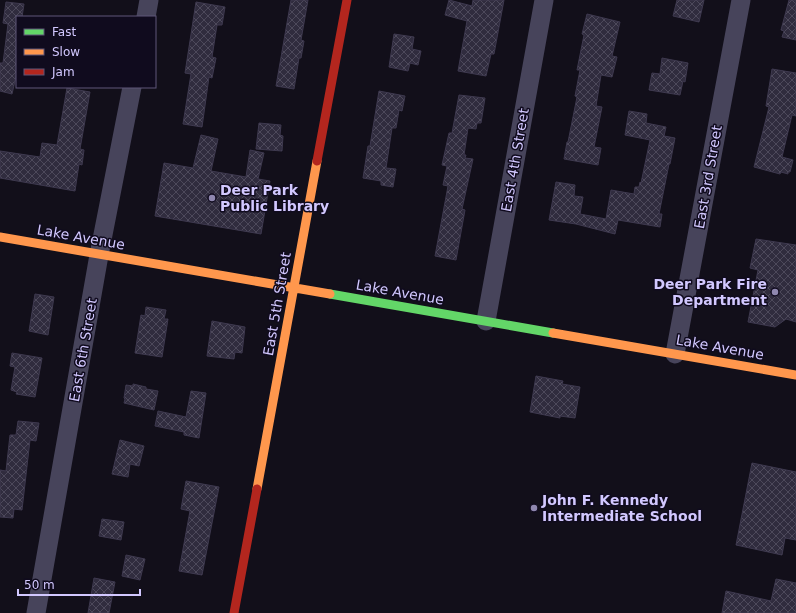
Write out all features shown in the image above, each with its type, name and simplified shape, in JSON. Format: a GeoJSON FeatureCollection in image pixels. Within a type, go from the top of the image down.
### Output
{"type":"FeatureCollection","features":[{"type":"Feature","properties":{"kind":"street"},"geometry":{"type":"LineString","coordinates":[[146,16],[149,0]]}},
{"type":"Feature","properties":{"kind":"street","name":"East 5th Street"},"geometry":{"type":"LineString","coordinates":[[234,613],[347,0]]}},
{"type":"Feature","properties":{"kind":"street","name":"East 4th Street"},"geometry":{"type":"LineString","coordinates":[[486,321],[544,0]]}},
{"type":"Feature","properties":{"kind":"street","name":"East 3rd Street"},"geometry":{"type":"LineString","coordinates":[[675,354],[741,0]]}},
{"type":"Feature","properties":{"kind":"street","name":"East 6th Street"},"geometry":{"type":"LineString","coordinates":[[36,613],[99,255],[132,88]]}},
{"type":"Feature","properties":{"kind":"street","name":"Lake Avenue"},"geometry":{"type":"LineString","coordinates":[[0,237],[796,375]]}},
{"type":"Feature","properties":{"kind":"building"},"geometry":{"type":"Polygon","coordinates":[[[291,0],[308,0],[301,40],[304,41],[301,58],[299,58],[294,89],[276,86],[291,0]]]}},
{"type":"Feature","properties":{"kind":"building"},"geometry":{"type":"Polygon","coordinates":[[[449,0],[472,6],[473,0],[504,0],[494,54],[491,54],[486,76],[458,71],[467,21],[445,15],[449,0]]]}},
{"type":"Feature","properties":{"kind":"building"},"geometry":{"type":"Polygon","coordinates":[[[677,0],[704,0],[699,22],[673,16],[677,0]]]}},
{"type":"Feature","properties":{"kind":"building"},"geometry":{"type":"Polygon","coordinates":[[[789,0],[796,0],[796,40],[782,37],[784,31],[781,30],[789,0]]]}},
{"type":"Feature","properties":{"kind":"building"},"geometry":{"type":"Polygon","coordinates":[[[6,2],[24,4],[22,16],[16,16],[16,76],[12,94],[0,91],[0,63],[3,63],[8,24],[3,23],[6,2]]]}},
{"type":"Feature","properties":{"kind":"building"},"geometry":{"type":"Polygon","coordinates":[[[196,2],[225,7],[222,25],[217,25],[212,57],[216,58],[212,78],[209,77],[202,127],[183,124],[191,74],[185,73],[196,2]]]}},
{"type":"Feature","properties":{"kind":"building"},"geometry":{"type":"Polygon","coordinates":[[[587,14],[620,22],[612,56],[617,57],[612,77],[601,75],[596,106],[602,107],[594,147],[601,148],[598,165],[564,159],[577,97],[575,96],[580,70],[577,70],[584,35],[582,34],[587,14]]]}},
{"type":"Feature","properties":{"kind":"building"},"geometry":{"type":"Polygon","coordinates":[[[394,34],[414,37],[412,49],[421,51],[418,65],[410,63],[408,71],[389,67],[394,34]]]}},
{"type":"Feature","properties":{"kind":"building"},"geometry":{"type":"Polygon","coordinates":[[[662,58],[688,63],[685,82],[683,81],[680,95],[649,90],[652,73],[660,74],[662,58]]]}},
{"type":"Feature","properties":{"kind":"building"},"geometry":{"type":"Polygon","coordinates":[[[772,69],[796,73],[796,116],[792,115],[782,157],[793,160],[790,172],[788,172],[788,174],[781,172],[780,174],[754,167],[769,107],[766,106],[772,69]]]}},
{"type":"Feature","properties":{"kind":"building"},"geometry":{"type":"Polygon","coordinates":[[[67,88],[90,92],[80,149],[84,150],[82,165],[79,164],[75,191],[0,178],[0,151],[40,157],[42,143],[57,145],[67,88]]]}},
{"type":"Feature","properties":{"kind":"building"},"geometry":{"type":"Polygon","coordinates":[[[379,91],[405,96],[402,111],[399,110],[396,128],[392,128],[386,168],[396,169],[393,187],[381,185],[381,181],[363,178],[379,91]]]}},
{"type":"Feature","properties":{"kind":"building"},"geometry":{"type":"Polygon","coordinates":[[[459,95],[485,98],[481,123],[477,123],[476,129],[468,128],[464,155],[466,155],[465,158],[473,159],[462,209],[465,210],[456,260],[435,256],[448,186],[443,185],[447,166],[442,165],[449,133],[452,133],[459,95]]]}},
{"type":"Feature","properties":{"kind":"building"},"geometry":{"type":"Polygon","coordinates":[[[629,111],[647,114],[646,123],[666,127],[664,136],[675,138],[659,214],[662,214],[660,227],[618,220],[615,234],[576,224],[549,220],[556,182],[575,185],[574,196],[583,197],[580,214],[606,219],[611,190],[634,194],[635,187],[639,187],[640,182],[641,183],[650,140],[625,135],[629,111]]]}},
{"type":"Feature","properties":{"kind":"building"},"geometry":{"type":"Polygon","coordinates":[[[259,123],[281,125],[280,135],[283,136],[282,151],[256,149],[259,123]]]}},
{"type":"Feature","properties":{"kind":"building","name":"Deer Park Public Library"},"geometry":{"type":"Polygon","coordinates":[[[201,135],[218,139],[211,171],[246,177],[250,150],[264,153],[258,179],[270,181],[261,234],[155,216],[164,163],[193,168],[201,135]]]}},
{"type":"Feature","properties":{"kind":"building","name":"Deer Park Fire Department"},"geometry":{"type":"Polygon","coordinates":[[[756,239],[796,245],[796,322],[786,319],[775,327],[748,322],[758,270],[750,268],[756,239]]]}},
{"type":"Feature","properties":{"kind":"building"},"geometry":{"type":"Polygon","coordinates":[[[35,294],[54,297],[48,335],[29,331],[35,294]]]}},
{"type":"Feature","properties":{"kind":"building"},"geometry":{"type":"Polygon","coordinates":[[[146,307],[166,310],[164,319],[168,319],[162,357],[135,353],[141,315],[145,316],[146,307]]]}},
{"type":"Feature","properties":{"kind":"building"},"geometry":{"type":"Polygon","coordinates":[[[212,321],[245,327],[242,353],[235,352],[234,359],[207,356],[212,321]]]}},
{"type":"Feature","properties":{"kind":"building"},"geometry":{"type":"Polygon","coordinates":[[[12,353],[42,358],[35,397],[16,394],[17,392],[11,390],[15,367],[10,366],[12,353]]]}},
{"type":"Feature","properties":{"kind":"building"},"geometry":{"type":"Polygon","coordinates":[[[536,376],[563,381],[562,384],[580,387],[575,418],[560,416],[560,418],[530,412],[536,376]]]}},
{"type":"Feature","properties":{"kind":"building"},"geometry":{"type":"Polygon","coordinates":[[[133,384],[146,387],[146,389],[158,391],[154,410],[124,403],[126,385],[133,386],[133,384]]]}},
{"type":"Feature","properties":{"kind":"building"},"geometry":{"type":"Polygon","coordinates":[[[191,391],[206,393],[199,438],[184,435],[184,432],[155,426],[158,411],[186,417],[191,391]]]}},
{"type":"Feature","properties":{"kind":"building"},"geometry":{"type":"Polygon","coordinates":[[[18,421],[39,423],[36,441],[30,440],[22,510],[14,509],[13,518],[0,517],[0,470],[6,471],[10,435],[16,435],[18,421]]]}},
{"type":"Feature","properties":{"kind":"building"},"geometry":{"type":"Polygon","coordinates":[[[120,440],[144,446],[139,466],[130,464],[128,477],[112,474],[120,440]]]}},
{"type":"Feature","properties":{"kind":"building"},"geometry":{"type":"Polygon","coordinates":[[[752,463],[796,472],[796,540],[785,538],[782,555],[736,545],[752,463]]]}},
{"type":"Feature","properties":{"kind":"building"},"geometry":{"type":"Polygon","coordinates":[[[186,481],[219,487],[202,575],[179,571],[190,511],[181,509],[186,481]]]}},
{"type":"Feature","properties":{"kind":"building"},"geometry":{"type":"Polygon","coordinates":[[[102,519],[124,522],[121,540],[99,536],[102,519]]]}},
{"type":"Feature","properties":{"kind":"building"},"geometry":{"type":"Polygon","coordinates":[[[126,555],[145,559],[140,580],[122,576],[126,555]]]}},
{"type":"Feature","properties":{"kind":"building"},"geometry":{"type":"Polygon","coordinates":[[[94,578],[115,582],[109,613],[88,613],[94,578]]]}},
{"type":"Feature","properties":{"kind":"building"},"geometry":{"type":"Polygon","coordinates":[[[776,579],[796,583],[796,613],[722,613],[726,591],[771,601],[776,579]]]}},
{"type":"Feature","properties":{"kind":"traffic: fast"},"geometry":{"type":"LineString","coordinates":[[330,294],[553,333]]}},
{"type":"Feature","properties":{"kind":"traffic: slow"},"geometry":{"type":"LineString","coordinates":[[257,489],[317,161]]}},
{"type":"Feature","properties":{"kind":"traffic: slow"},"geometry":{"type":"LineString","coordinates":[[0,237],[330,294]]}},
{"type":"Feature","properties":{"kind":"traffic: slow"},"geometry":{"type":"LineString","coordinates":[[553,333],[796,375]]}},
{"type":"Feature","properties":{"kind":"traffic: jam"},"geometry":{"type":"LineString","coordinates":[[317,161],[347,0]]}},
{"type":"Feature","properties":{"kind":"traffic: jam"},"geometry":{"type":"LineString","coordinates":[[234,613],[257,489]]}},
{"type":"Feature","properties":{"kind":"place","name":"Deer Park Public Library"},"geometry":{"type":"Point","coordinates":[212,198]}},
{"type":"Feature","properties":{"kind":"place","name":"Deer Park Fire Department"},"geometry":{"type":"Point","coordinates":[775,292]}},
{"type":"Feature","properties":{"kind":"place","name":"John F. Kennedy Intermediate School"},"geometry":{"type":"Point","coordinates":[534,508]}}]}
